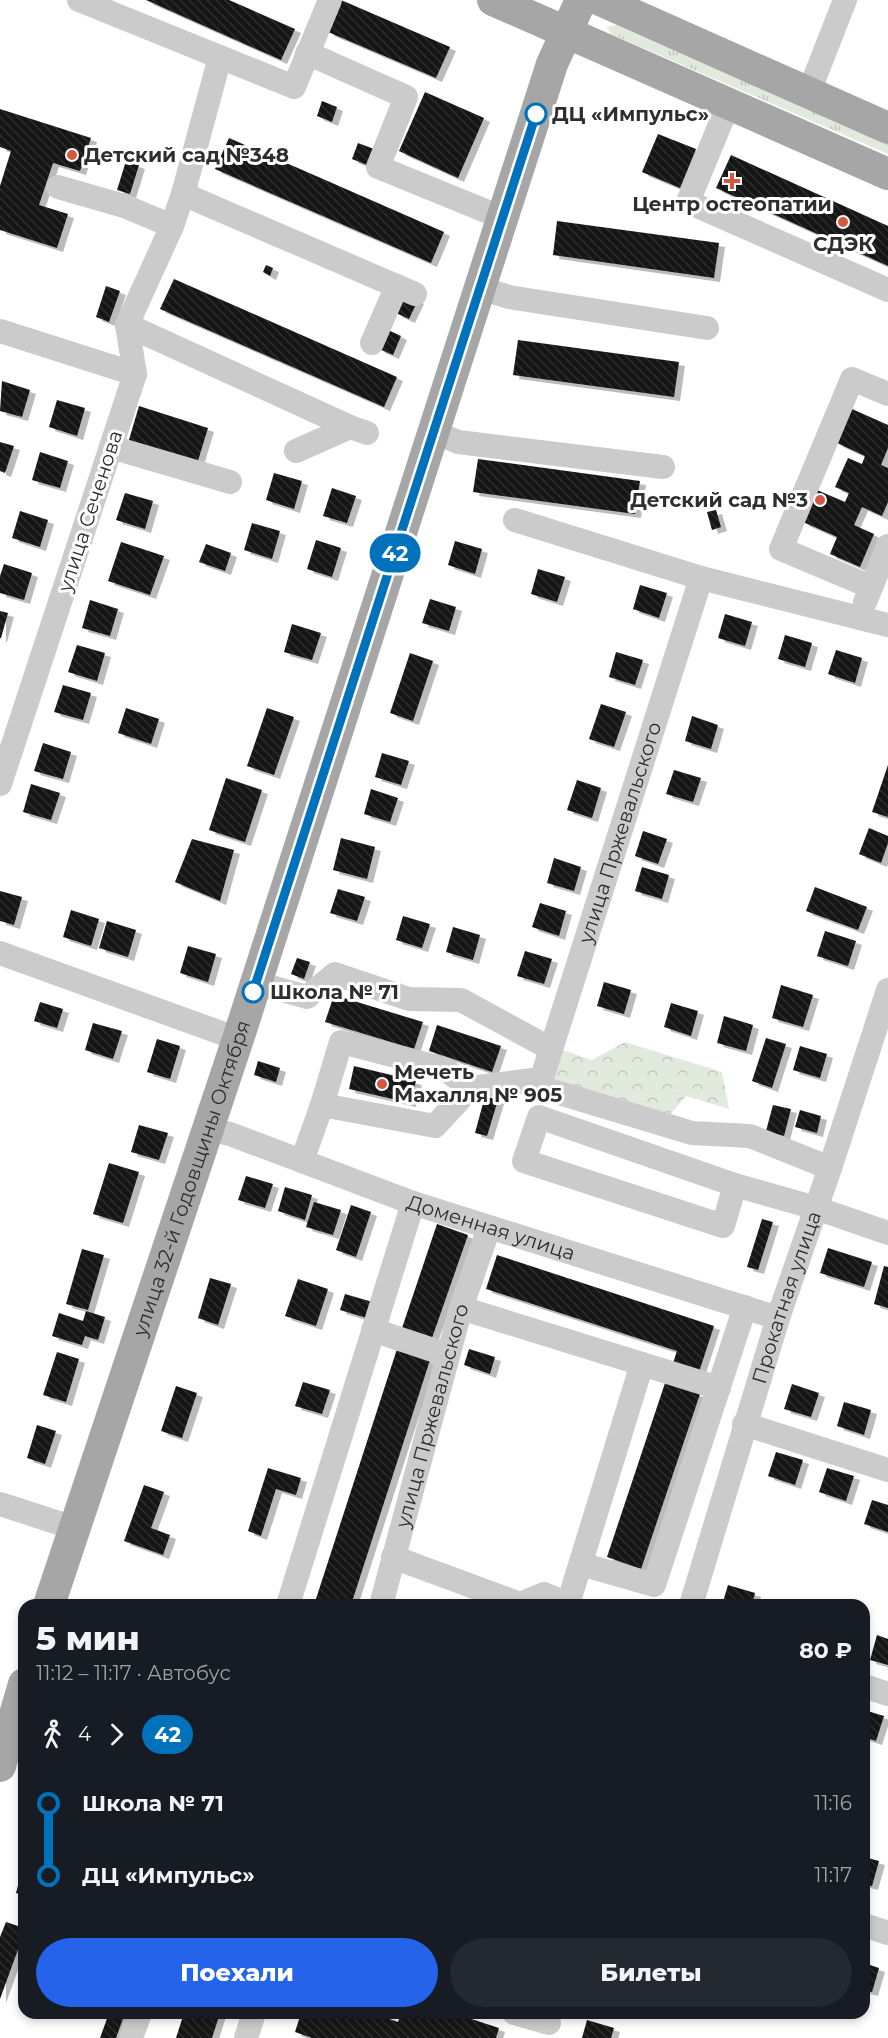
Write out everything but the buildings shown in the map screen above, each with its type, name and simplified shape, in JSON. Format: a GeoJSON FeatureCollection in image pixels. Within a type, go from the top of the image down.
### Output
{"type":"FeatureCollection","features":[{"type":"Feature","properties":{"kind":"main road"},"geometry":{"type":"LineString","coordinates":[[493,0],[888,174]]}},
{"type":"Feature","properties":{"kind":"main road","name":"улица 32-й Годовщины Октября"},"geometry":{"type":"LineString","coordinates":[[51,1599],[238,1039],[552,64],[581,0]]}},
{"type":"Feature","properties":{"kind":"main road"},"geometry":{"type":"LineString","coordinates":[[600,0],[888,128]]}},
{"type":"Feature","properties":{"kind":"main road"},"geometry":{"type":"LineString","coordinates":[[0,1766],[18,1704]]}},
{"type":"Feature","properties":{"kind":"street"},"geometry":{"type":"LineString","coordinates":[[79,0],[118,7],[220,57],[294,87],[330,0]]}},
{"type":"Feature","properties":{"kind":"street"},"geometry":{"type":"LineString","coordinates":[[809,93],[845,0]]}},
{"type":"Feature","properties":{"kind":"street"},"geometry":{"type":"LineString","coordinates":[[307,53],[406,97],[378,167],[503,218]]}},
{"type":"Feature","properties":{"kind":"street"},"geometry":{"type":"LineString","coordinates":[[0,331],[135,374],[127,325],[172,226],[183,194],[220,57]]}},
{"type":"Feature","properties":{"kind":"street"},"geometry":{"type":"LineString","coordinates":[[728,105],[688,202],[888,290]]}},
{"type":"Feature","properties":{"kind":"street"},"geometry":{"type":"LineString","coordinates":[[58,187],[124,206],[172,226]]}},
{"type":"Feature","properties":{"kind":"street"},"geometry":{"type":"LineString","coordinates":[[183,194],[406,290],[372,343]]}},
{"type":"Feature","properties":{"kind":"street"},"geometry":{"type":"LineString","coordinates":[[480,288],[509,297],[707,328]]}},
{"type":"Feature","properties":{"kind":"street"},"geometry":{"type":"LineString","coordinates":[[127,325],[358,430],[296,451]]}},
{"type":"Feature","properties":{"kind":"street","name":"улица Сеченова"},"geometry":{"type":"LineString","coordinates":[[0,784],[135,374]]}},
{"type":"Feature","properties":{"kind":"street"},"geometry":{"type":"LineString","coordinates":[[871,587],[781,549],[852,379],[888,394]]}},
{"type":"Feature","properties":{"kind":"street"},"geometry":{"type":"LineString","coordinates":[[434,432],[458,442],[663,467]]}},
{"type":"Feature","properties":{"kind":"street"},"geometry":{"type":"LineString","coordinates":[[111,447],[230,482]]}},
{"type":"Feature","properties":{"kind":"street"},"geometry":{"type":"LineString","coordinates":[[515,520],[701,578],[888,625]]}},
{"type":"Feature","properties":{"kind":"street"},"geometry":{"type":"LineString","coordinates":[[858,617],[888,546]]}},
{"type":"Feature","properties":{"kind":"street","name":"улица Пржевальского"},"geometry":{"type":"LineString","coordinates":[[539,1087],[701,578]]}},
{"type":"Feature","properties":{"kind":"street"},"geometry":{"type":"LineString","coordinates":[[0,953],[238,1039]]}},
{"type":"Feature","properties":{"kind":"street"},"geometry":{"type":"LineString","coordinates":[[256,983],[307,997],[335,974],[409,999],[461,1000],[551,1049]]}},
{"type":"Feature","properties":{"kind":"street","name":"Прокатная улица"},"geometry":{"type":"LineString","coordinates":[[693,1599],[778,1318],[887,998]]}},
{"type":"Feature","properties":{"kind":"street"},"geometry":{"type":"LineString","coordinates":[[302,1161],[341,1042],[446,1069],[470,1088]]}},
{"type":"Feature","properties":{"kind":"street"},"geometry":{"type":"LineString","coordinates":[[322,1105],[435,1126],[470,1088],[532,1080],[539,1087],[692,1133],[750,1136],[830,1168]]}},
{"type":"Feature","properties":{"kind":"street"},"geometry":{"type":"LineString","coordinates":[[735,1185],[723,1226],[524,1161],[539,1116],[735,1185],[816,1208],[888,1233]]}},
{"type":"Feature","properties":{"kind":"street","name":"Доменная улица"},"geometry":{"type":"LineString","coordinates":[[208,1129],[230,1134],[412,1203],[778,1318]]}},
{"type":"Feature","properties":{"kind":"street"},"geometry":{"type":"LineString","coordinates":[[290,1599],[412,1203]]}},
{"type":"Feature","properties":{"kind":"street","name":"улица Пржевальского"},"geometry":{"type":"LineString","coordinates":[[382,1599],[461,1308],[489,1228]]}},
{"type":"Feature","properties":{"kind":"street"},"geometry":{"type":"LineString","coordinates":[[581,1564],[654,1585],[745,1307]]}},
{"type":"Feature","properties":{"kind":"street"},"geometry":{"type":"LineString","coordinates":[[461,1308],[718,1388]]}},
{"type":"Feature","properties":{"kind":"street"},"geometry":{"type":"LineString","coordinates":[[373,1330],[448,1355]]}},
{"type":"Feature","properties":{"kind":"street"},"geometry":{"type":"LineString","coordinates":[[572,1599],[642,1364]]}},
{"type":"Feature","properties":{"kind":"street"},"geometry":{"type":"LineString","coordinates":[[744,1424],[888,1470]]}},
{"type":"Feature","properties":{"kind":"street"},"geometry":{"type":"LineString","coordinates":[[0,1504],[74,1528]]}},
{"type":"Feature","properties":{"kind":"street"},"geometry":{"type":"LineString","coordinates":[[393,1557],[506,1599]]}},
{"type":"Feature","properties":{"kind":"street"},"geometry":{"type":"LineString","coordinates":[[532,1599],[544,1594],[556,1599]]}},
{"type":"Feature","properties":{"kind":"street"},"geometry":{"type":"LineString","coordinates":[[870,1688],[888,1694]]}},
{"type":"Feature","properties":{"kind":"street"},"geometry":{"type":"LineString","coordinates":[[870,1927],[888,1933]]}},
{"type":"Feature","properties":{"kind":"street"},"geometry":{"type":"LineString","coordinates":[[131,2038],[138,2019]]}},
{"type":"Feature","properties":{"kind":"street"},"geometry":{"type":"LineString","coordinates":[[246,2038],[252,2019]]}},
{"type":"Feature","properties":{"kind":"street"},"geometry":{"type":"LineString","coordinates":[[531,2019],[548,2025]]}},
{"type":"Feature","properties":{"kind":"green space"},"geometry":{"type":"Polygon","coordinates":[[[616,25],[888,143],[888,154],[611,34],[607,27],[616,25]]]}},
{"type":"Feature","properties":{"kind":"green space"},"geometry":{"type":"Polygon","coordinates":[[[625,1042],[722,1072],[729,1109],[686,1096],[667,1118],[551,1082],[560,1049],[592,1060],[625,1042]]]}},
{"type":"Feature","properties":{"kind":"bus line","name":"42"},"geometry":{"type":"LineString","coordinates":[[253,992],[536,114]]}},
{"type":"Feature","properties":{"kind":"place","name":"ДЦ «Импульс»"},"geometry":{"type":"Point","coordinates":[536,114]}},
{"type":"Feature","properties":{"kind":"place","name":"Детский сад №348"},"geometry":{"type":"Point","coordinates":[72,155]}},
{"type":"Feature","properties":{"kind":"place","name":"Центр остеопатии"},"geometry":{"type":"Point","coordinates":[732,181]}},
{"type":"Feature","properties":{"kind":"place","name":"СДЭК"},"geometry":{"type":"Point","coordinates":[843,222]}},
{"type":"Feature","properties":{"kind":"place","name":"Детский сад №3"},"geometry":{"type":"Point","coordinates":[820,500]}},
{"type":"Feature","properties":{"kind":"place","name":"Школа № 71"},"geometry":{"type":"Point","coordinates":[253,992]}},
{"type":"Feature","properties":{"kind":"place","name":"Мечеть Махалля № 905"},"geometry":{"type":"Point","coordinates":[382,1084]}}]}
